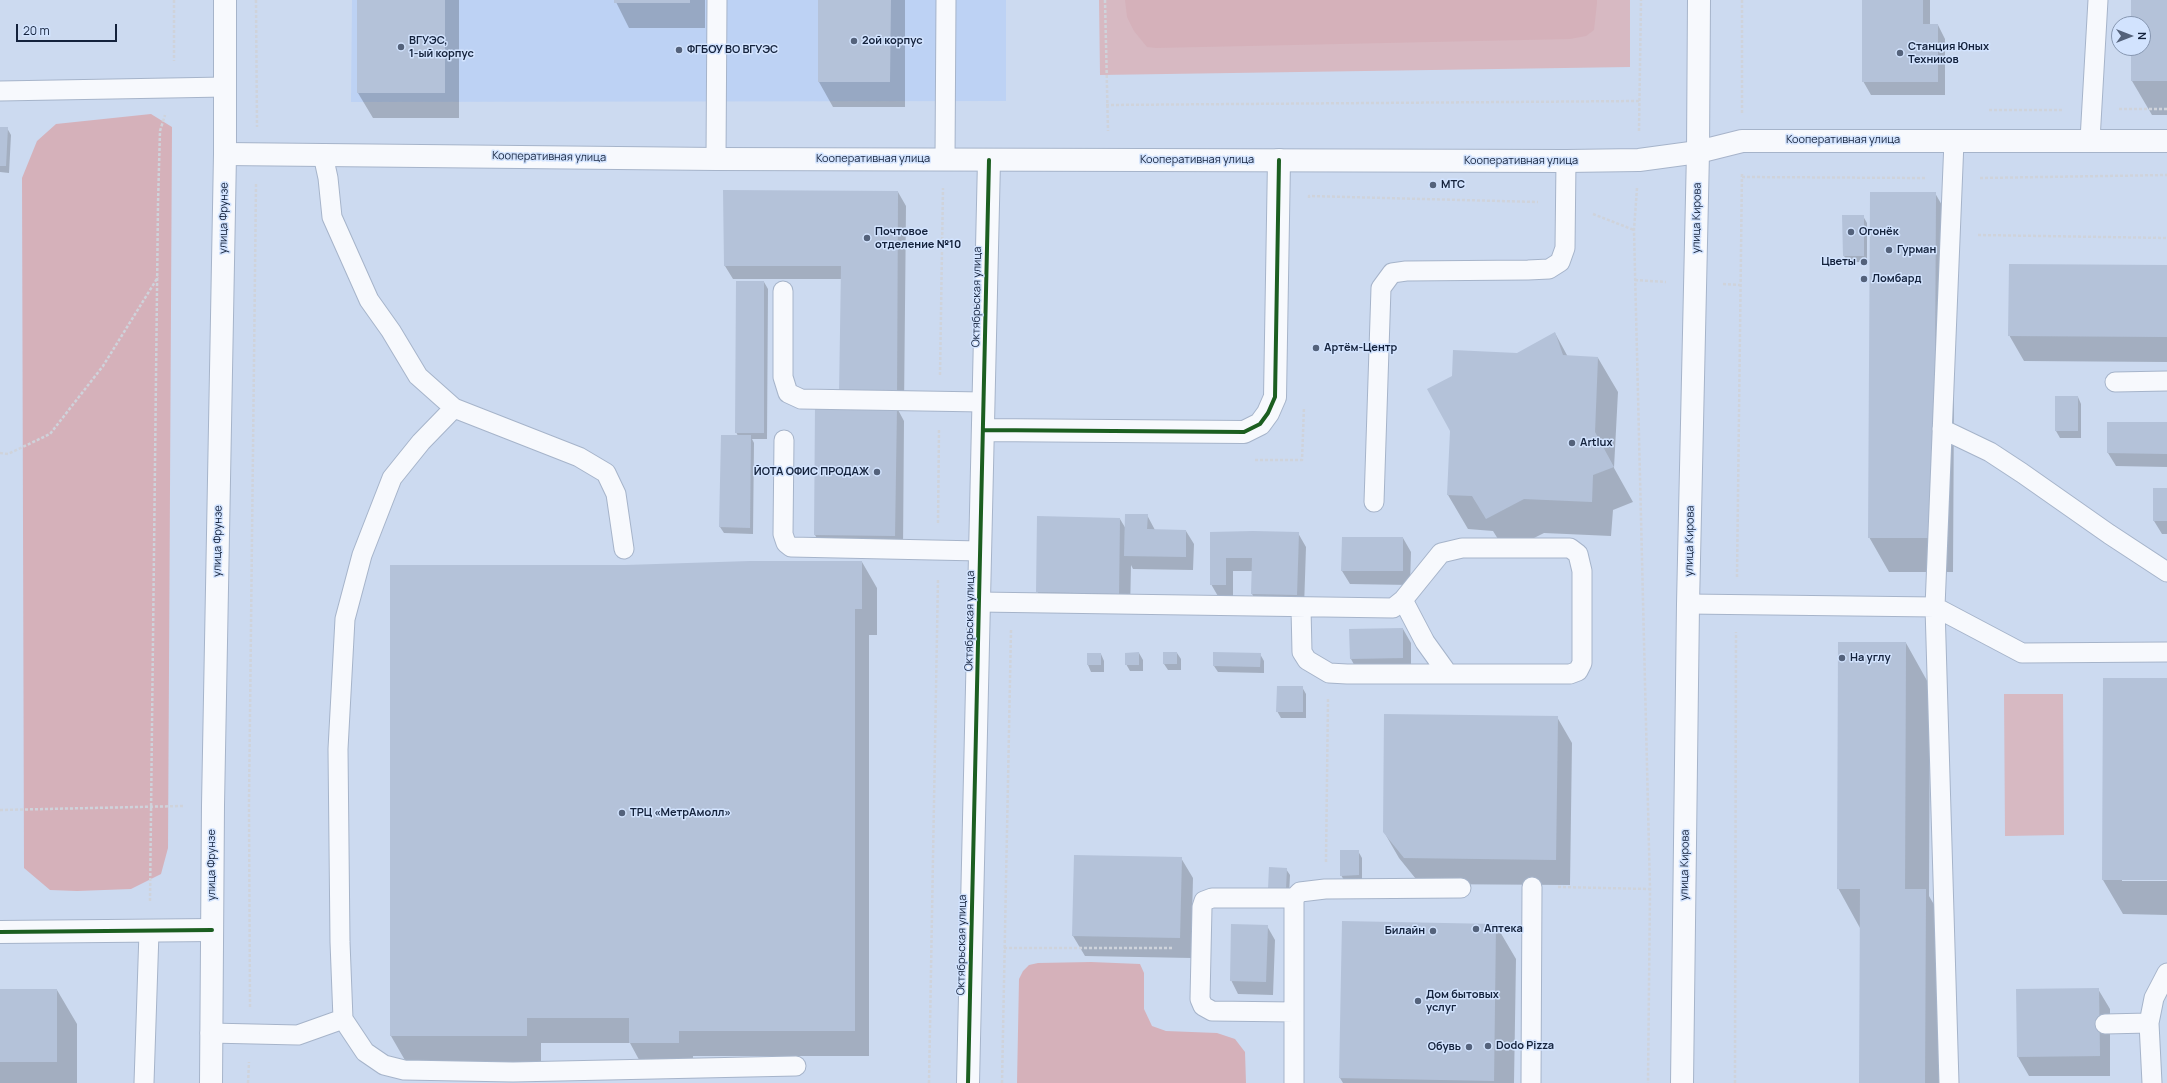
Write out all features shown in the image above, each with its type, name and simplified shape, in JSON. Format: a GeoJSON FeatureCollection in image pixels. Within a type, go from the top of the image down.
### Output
{"type":"FeatureCollection","features":[{"type":"Feature","properties":{"kind":"main road","name":"улица Фрунзе"},"geometry":{"type":"LineString","coordinates":[[211,1083],[210,1033],[213,805],[225,154],[225,0]]}},
{"type":"Feature","properties":{"kind":"main road","name":"улица Кирова"},"geometry":{"type":"LineString","coordinates":[[1682,1083],[1688,604],[1698,152],[1699,0]]}},
{"type":"Feature","properties":{"kind":"main road","name":"Кооперативная улица"},"geometry":{"type":"LineString","coordinates":[[225,154],[716,159],[945,158],[989,160],[1566,161],[1639,160],[1698,152],[1742,141],[2167,141]]}},
{"type":"Feature","properties":{"kind":"main road","name":"Октябрьская улица"},"geometry":{"type":"LineString","coordinates":[[968,1083],[989,160]]}},
{"type":"Feature","properties":{"kind":"main road"},"geometry":{"type":"LineString","coordinates":[[983,430],[1244,432],[1260,424],[1268,413],[1275,397],[1280,160]]}},
{"type":"Feature","properties":{"kind":"main road"},"geometry":{"type":"LineString","coordinates":[[0,932],[149,932],[212,930]]}},
{"type":"Feature","properties":{"kind":"lane"},"geometry":{"type":"LineString","coordinates":[[716,159],[717,0]]}},
{"type":"Feature","properties":{"kind":"lane"},"geometry":{"type":"LineString","coordinates":[[945,158],[946,0]]}},
{"type":"Feature","properties":{"kind":"lane"},"geometry":{"type":"LineString","coordinates":[[2090,140],[2098,0]]}},
{"type":"Feature","properties":{"kind":"lane"},"geometry":{"type":"LineString","coordinates":[[0,91],[225,87]]}},
{"type":"Feature","properties":{"kind":"lane"},"geometry":{"type":"LineString","coordinates":[[1949,1083],[1935,607],[1952,235],[1954,141]]}},
{"type":"Feature","properties":{"kind":"lane"},"geometry":{"type":"LineString","coordinates":[[323,155],[332,217],[369,300],[391,331],[418,376],[454,408],[579,457],[606,473],[616,494],[624,549]]}},
{"type":"Feature","properties":{"kind":"lane"},"geometry":{"type":"LineString","coordinates":[[1374,502],[1381,288],[1392,274],[1406,271],[1548,269],[1560,262],[1565,248],[1564,202],[1566,161]]}},
{"type":"Feature","properties":{"kind":"lane"},"geometry":{"type":"LineString","coordinates":[[783,292],[783,377],[788,393],[801,400],[984,402]]}},
{"type":"Feature","properties":{"kind":"lane"},"geometry":{"type":"LineString","coordinates":[[2115,382],[2167,380]]}},
{"type":"Feature","properties":{"kind":"lane"},"geometry":{"type":"LineString","coordinates":[[454,408],[421,442],[392,478],[362,554],[345,619],[338,749],[340,942],[343,1019],[365,1052],[384,1065],[404,1070],[513,1072],[796,1066]]}},
{"type":"Feature","properties":{"kind":"lane"},"geometry":{"type":"LineString","coordinates":[[1942,429],[1990,452],[2167,572]]}},
{"type":"Feature","properties":{"kind":"lane"},"geometry":{"type":"LineString","coordinates":[[784,440],[783,534],[786,544],[791,547],[980,551]]}},
{"type":"Feature","properties":{"kind":"lane"},"geometry":{"type":"LineString","coordinates":[[979,602],[1301,608],[1393,608],[1403,600],[1442,553],[1462,548],[1570,548],[1578,554],[1582,571],[1582,663],[1578,671],[1570,674],[1329,673],[1307,660],[1302,652],[1301,608]]}},
{"type":"Feature","properties":{"kind":"lane"},"geometry":{"type":"LineString","coordinates":[[1403,600],[1425,642],[1448,674]]}},
{"type":"Feature","properties":{"kind":"lane"},"geometry":{"type":"LineString","coordinates":[[1688,604],[1935,607],[2022,654],[2166,651]]}},
{"type":"Feature","properties":{"kind":"lane"},"geometry":{"type":"LineString","coordinates":[[1531,1083],[1532,887]]}},
{"type":"Feature","properties":{"kind":"lane"},"geometry":{"type":"LineString","coordinates":[[1294,1012],[1212,1011],[1203,1006],[1200,999],[1202,907],[1204,901],[1212,898],[1294,898],[1300,892],[1325,889],[1460,888]]}},
{"type":"Feature","properties":{"kind":"lane"},"geometry":{"type":"LineString","coordinates":[[1294,898],[1294,1083]]}},
{"type":"Feature","properties":{"kind":"lane"},"geometry":{"type":"LineString","coordinates":[[144,1083],[149,932]]}},
{"type":"Feature","properties":{"kind":"lane"},"geometry":{"type":"LineString","coordinates":[[2152,1083],[2150,1023],[2154,998],[2167,973]]}},
{"type":"Feature","properties":{"kind":"lane"},"geometry":{"type":"LineString","coordinates":[[210,1033],[298,1035],[343,1019]]}},
{"type":"Feature","properties":{"kind":"lane"},"geometry":{"type":"LineString","coordinates":[[2105,1024],[2150,1023]]}},
{"type":"Feature","properties":{"kind":"path"},"geometry":{"type":"LineString","coordinates":[[149,932],[153,807],[160,131],[174,87],[174,0]]}},
{"type":"Feature","properties":{"kind":"path"},"geometry":{"type":"LineString","coordinates":[[248,1083],[250,1034],[249,804],[257,155],[256,0]]}},
{"type":"Feature","properties":{"kind":"path"},"geometry":{"type":"LineString","coordinates":[[1105,0],[1106,105],[1110,160]]}},
{"type":"Feature","properties":{"kind":"path"},"geometry":{"type":"LineString","coordinates":[[1641,0],[1639,160],[1634,230],[1650,889],[1648,1083]]}},
{"type":"Feature","properties":{"kind":"path"},"geometry":{"type":"LineString","coordinates":[[1735,1083],[1736,605],[1742,141],[1742,0]]}},
{"type":"Feature","properties":{"kind":"path"},"geometry":{"type":"LineString","coordinates":[[1106,105],[1640,101]]}},
{"type":"Feature","properties":{"kind":"path"},"geometry":{"type":"LineString","coordinates":[[929,1083],[944,190],[942,183]]}},
{"type":"Feature","properties":{"kind":"path"},"geometry":{"type":"LineString","coordinates":[[1309,204],[1309,196],[1564,202],[1634,230]]}},
{"type":"Feature","properties":{"kind":"path"},"geometry":{"type":"LineString","coordinates":[[1952,235],[2167,238]]}},
{"type":"Feature","properties":{"kind":"path"},"geometry":{"type":"LineString","coordinates":[[0,453],[8,454],[50,434],[103,366],[158,276]]}},
{"type":"Feature","properties":{"kind":"path"},"geometry":{"type":"LineString","coordinates":[[1248,460],[1302,460],[1304,406]]}},
{"type":"Feature","properties":{"kind":"path"},"geometry":{"type":"LineString","coordinates":[[1002,1083],[1012,602]]}},
{"type":"Feature","properties":{"kind":"path"},"geometry":{"type":"LineString","coordinates":[[1325,889],[1329,673]]}},
{"type":"Feature","properties":{"kind":"path"},"geometry":{"type":"LineString","coordinates":[[0,810],[249,804]]}},
{"type":"Feature","properties":{"kind":"path"},"geometry":{"type":"LineString","coordinates":[[1532,887],[1650,889]]}},
{"type":"Feature","properties":{"kind":"path"},"geometry":{"type":"LineString","coordinates":[[1004,948],[1201,948]]}},
{"type":"Feature","properties":{"kind":"shaded area","name":"ФГБОУ ВО ВГУЭС"},"geometry":{"type":"Polygon","coordinates":[[[352,0],[1006,0],[1006,101],[351,102],[352,0]]]}},
{"type":"Feature","properties":{"kind":"shaded area"},"geometry":{"type":"Polygon","coordinates":[[[1099,0],[1630,0],[1630,67],[1100,75],[1099,0]]]}},
{"type":"Feature","properties":{"kind":"shaded area"},"geometry":{"type":"Polygon","coordinates":[[[1125,0],[1597,0],[1597,3],[1594,30],[1586,36],[1570,39],[1156,48],[1147,47],[1134,31],[1127,17],[1125,0]]]}},
{"type":"Feature","properties":{"kind":"shaded area"},"geometry":{"type":"Polygon","coordinates":[[[151,114],[172,127],[168,848],[161,874],[131,889],[77,891],[50,890],[24,868],[22,178],[37,141],[56,124],[151,114]]]}},
{"type":"Feature","properties":{"kind":"shaded area"},"geometry":{"type":"Polygon","coordinates":[[[2004,694],[2063,694],[2064,835],[2005,836],[2004,694]]]}},
{"type":"Feature","properties":{"kind":"shaded area"},"geometry":{"type":"Polygon","coordinates":[[[1091,962],[1140,964],[1144,973],[1144,1009],[1152,1026],[1166,1031],[1217,1033],[1235,1039],[1245,1052],[1246,1083],[1017,1083],[1019,979],[1023,971],[1029,965],[1038,963],[1091,962]]]}},
{"type":"Feature","properties":{"kind":"building","name":"ВГУЭС, 1-ый корпус"},"geometry":{"type":"Polygon","coordinates":[[[357,0],[445,0],[445,93],[357,93],[357,0]]]}},
{"type":"Feature","properties":{"kind":"building"},"geometry":{"type":"Polygon","coordinates":[[[614,0],[690,0],[690,3],[614,3],[614,0]]]}},
{"type":"Feature","properties":{"kind":"building","name":"2ой корпус"},"geometry":{"type":"Polygon","coordinates":[[[818,0],[891,0],[890,82],[818,82],[818,0]]]}},
{"type":"Feature","properties":{"kind":"building","name":"Станция Юных Техников"},"geometry":{"type":"Polygon","coordinates":[[[1862,0],[1923,0],[1923,24],[1938,24],[1938,82],[1862,82],[1862,0]]]}},
{"type":"Feature","properties":{"kind":"building"},"geometry":{"type":"Polygon","coordinates":[[[2131,0],[2167,0],[2167,81],[2131,81],[2131,56],[2151,56],[2151,16],[2131,16],[2131,0]]]}},
{"type":"Feature","properties":{"kind":"building"},"geometry":{"type":"Polygon","coordinates":[[[0,127],[8,127],[6,166],[0,166],[0,127]]]}},
{"type":"Feature","properties":{"kind":"building"},"geometry":{"type":"Polygon","coordinates":[[[723,190],[898,191],[897,395],[839,395],[841,266],[724,266],[723,190]]]}},
{"type":"Feature","properties":{"kind":"building"},"geometry":{"type":"Polygon","coordinates":[[[1870,192],[1936,192],[1934,538],[1868,538],[1870,192]]]}},
{"type":"Feature","properties":{"kind":"building"},"geometry":{"type":"Polygon","coordinates":[[[1842,215],[1864,215],[1864,256],[1843,256],[1842,215]]]}},
{"type":"Feature","properties":{"kind":"building"},"geometry":{"type":"Polygon","coordinates":[[[2009,264],[2167,265],[2167,337],[2008,336],[2009,264]]]}},
{"type":"Feature","properties":{"kind":"building"},"geometry":{"type":"Polygon","coordinates":[[[736,281],[764,281],[764,433],[735,433],[736,281]]]}},
{"type":"Feature","properties":{"kind":"building"},"geometry":{"type":"Polygon","coordinates":[[[1555,332],[1563,355],[1598,357],[1595,432],[1614,467],[1593,475],[1592,502],[1524,499],[1486,519],[1472,496],[1447,495],[1450,431],[1427,389],[1452,376],[1453,350],[1517,353],[1555,332]]]}},
{"type":"Feature","properties":{"kind":"building"},"geometry":{"type":"Polygon","coordinates":[[[2055,396],[2078,396],[2078,431],[2055,431],[2055,396]]]}},
{"type":"Feature","properties":{"kind":"building"},"geometry":{"type":"Polygon","coordinates":[[[815,406],[897,406],[895,536],[814,535],[815,406]]]}},
{"type":"Feature","properties":{"kind":"building"},"geometry":{"type":"Polygon","coordinates":[[[2107,422],[2167,422],[2167,454],[2107,453],[2107,422]]]}},
{"type":"Feature","properties":{"kind":"building"},"geometry":{"type":"Polygon","coordinates":[[[721,435],[751,435],[750,528],[719,527],[721,435]]]}},
{"type":"Feature","properties":{"kind":"building"},"geometry":{"type":"Polygon","coordinates":[[[2153,488],[2167,488],[2167,521],[2153,521],[2153,488]]]}},
{"type":"Feature","properties":{"kind":"building"},"geometry":{"type":"Polygon","coordinates":[[[1125,514],[1148,514],[1147,529],[1186,530],[1186,557],[1124,556],[1125,514]]]}},
{"type":"Feature","properties":{"kind":"building"},"geometry":{"type":"Polygon","coordinates":[[[1037,516],[1120,518],[1119,594],[1036,592],[1037,516]]]}},
{"type":"Feature","properties":{"kind":"building"},"geometry":{"type":"Polygon","coordinates":[[[1210,532],[1299,532],[1297,595],[1251,594],[1252,558],[1226,558],[1226,585],[1210,585],[1210,532]]]}},
{"type":"Feature","properties":{"kind":"building"},"geometry":{"type":"Polygon","coordinates":[[[1342,537],[1403,537],[1403,571],[1341,571],[1342,537]]]}},
{"type":"Feature","properties":{"kind":"building","name":"ТРЦ «МетрАмолл»"},"geometry":{"type":"Polygon","coordinates":[[[750,561],[862,561],[862,609],[855,609],[855,1031],[679,1031],[679,1043],[629,1043],[629,1018],[527,1018],[527,1036],[390,1036],[390,565],[625,565],[750,561]]]}},
{"type":"Feature","properties":{"kind":"building"},"geometry":{"type":"Polygon","coordinates":[[[1403,628],[1403,658],[1350,659],[1349,629],[1403,628]]]}},
{"type":"Feature","properties":{"kind":"building"},"geometry":{"type":"Polygon","coordinates":[[[1838,642],[1906,642],[1905,889],[1926,889],[1925,1083],[1859,1083],[1860,889],[1837,889],[1838,642]]]}},
{"type":"Feature","properties":{"kind":"building"},"geometry":{"type":"Polygon","coordinates":[[[1139,652],[1139,665],[1125,665],[1125,653],[1139,652]]]}},
{"type":"Feature","properties":{"kind":"building"},"geometry":{"type":"Polygon","coordinates":[[[1163,652],[1177,652],[1177,664],[1163,664],[1163,652]]]}},
{"type":"Feature","properties":{"kind":"building"},"geometry":{"type":"Polygon","coordinates":[[[1213,652],[1261,653],[1260,667],[1213,666],[1213,652]]]}},
{"type":"Feature","properties":{"kind":"building"},"geometry":{"type":"Polygon","coordinates":[[[1087,653],[1101,653],[1101,665],[1087,665],[1087,653]]]}},
{"type":"Feature","properties":{"kind":"building"},"geometry":{"type":"Polygon","coordinates":[[[2103,678],[2167,678],[2167,880],[2102,880],[2103,678]]]}},
{"type":"Feature","properties":{"kind":"building"},"geometry":{"type":"Polygon","coordinates":[[[1277,686],[1303,686],[1303,712],[1276,712],[1277,686]]]}},
{"type":"Feature","properties":{"kind":"building"},"geometry":{"type":"Polygon","coordinates":[[[1384,714],[1558,716],[1556,860],[1404,858],[1383,832],[1384,714]]]}},
{"type":"Feature","properties":{"kind":"building"},"geometry":{"type":"Polygon","coordinates":[[[1340,850],[1359,850],[1359,875],[1340,876],[1340,850]]]}},
{"type":"Feature","properties":{"kind":"building"},"geometry":{"type":"Polygon","coordinates":[[[1074,855],[1182,857],[1180,938],[1072,936],[1074,855]]]}},
{"type":"Feature","properties":{"kind":"building"},"geometry":{"type":"Polygon","coordinates":[[[1269,867],[1287,868],[1286,889],[1268,889],[1269,867]]]}},
{"type":"Feature","properties":{"kind":"building","name":"Дом бытовых услуг"},"geometry":{"type":"Polygon","coordinates":[[[1342,921],[1496,924],[1494,1081],[1339,1078],[1342,921]]]}},
{"type":"Feature","properties":{"kind":"building"},"geometry":{"type":"Polygon","coordinates":[[[1231,924],[1268,925],[1266,982],[1230,981],[1231,924]]]}},
{"type":"Feature","properties":{"kind":"building"},"geometry":{"type":"Polygon","coordinates":[[[2099,988],[2100,1056],[2017,1057],[2016,989],[2099,988]]]}},
{"type":"Feature","properties":{"kind":"building"},"geometry":{"type":"Polygon","coordinates":[[[0,989],[57,989],[57,1062],[0,1062],[0,989]]]}},
{"type":"Feature","properties":{"kind":"cycle path"},"geometry":{"type":"LineString","coordinates":[[968,1083],[989,160]]}},
{"type":"Feature","properties":{"kind":"cycle path"},"geometry":{"type":"LineString","coordinates":[[983,430],[1244,432],[1260,424],[1268,413],[1275,397],[1279,160]]}},
{"type":"Feature","properties":{"kind":"cycle path"},"geometry":{"type":"LineString","coordinates":[[0,932],[212,930]]}},
{"type":"Feature","properties":{"kind":"place","name":"2ой корпус"},"geometry":{"type":"Point","coordinates":[854,41]}},
{"type":"Feature","properties":{"kind":"place","name":"ВГУЭС, 1-ый корпус"},"geometry":{"type":"Point","coordinates":[401,47]}},
{"type":"Feature","properties":{"kind":"place","name":"ФГБОУ ВО ВГУЭС"},"geometry":{"type":"Point","coordinates":[679,50]}},
{"type":"Feature","properties":{"kind":"place","name":"Станция Юных Техников"},"geometry":{"type":"Point","coordinates":[1900,53]}},
{"type":"Feature","properties":{"kind":"place","name":"МТС"},"geometry":{"type":"Point","coordinates":[1433,185]}},
{"type":"Feature","properties":{"kind":"place","name":"Огонёк"},"geometry":{"type":"Point","coordinates":[1851,232]}},
{"type":"Feature","properties":{"kind":"place","name":"Почтовое отделение №10"},"geometry":{"type":"Point","coordinates":[867,238]}},
{"type":"Feature","properties":{"kind":"place","name":"Гурман"},"geometry":{"type":"Point","coordinates":[1889,250]}},
{"type":"Feature","properties":{"kind":"place","name":"Цветы"},"geometry":{"type":"Point","coordinates":[1864,262]}},
{"type":"Feature","properties":{"kind":"place","name":"Ломбард"},"geometry":{"type":"Point","coordinates":[1864,279]}},
{"type":"Feature","properties":{"kind":"place","name":"Артём-Центр"},"geometry":{"type":"Point","coordinates":[1316,348]}},
{"type":"Feature","properties":{"kind":"place","name":"Artlux"},"geometry":{"type":"Point","coordinates":[1572,443]}},
{"type":"Feature","properties":{"kind":"place","name":"ЙОТА ОФИС ПРОДАЖ"},"geometry":{"type":"Point","coordinates":[877,472]}},
{"type":"Feature","properties":{"kind":"place","name":"На углу"},"geometry":{"type":"Point","coordinates":[1842,658]}},
{"type":"Feature","properties":{"kind":"place","name":"ТРЦ «МетрАмолл»"},"geometry":{"type":"Point","coordinates":[622,813]}},
{"type":"Feature","properties":{"kind":"place","name":"Аптека"},"geometry":{"type":"Point","coordinates":[1476,929]}},
{"type":"Feature","properties":{"kind":"place","name":"Билайн"},"geometry":{"type":"Point","coordinates":[1433,931]}},
{"type":"Feature","properties":{"kind":"place","name":"Дом бытовых услуг"},"geometry":{"type":"Point","coordinates":[1418,1001]}},
{"type":"Feature","properties":{"kind":"place","name":"Dodo Pizza"},"geometry":{"type":"Point","coordinates":[1488,1046]}},
{"type":"Feature","properties":{"kind":"place","name":"Обувь"},"geometry":{"type":"Point","coordinates":[1469,1047]}}]}
